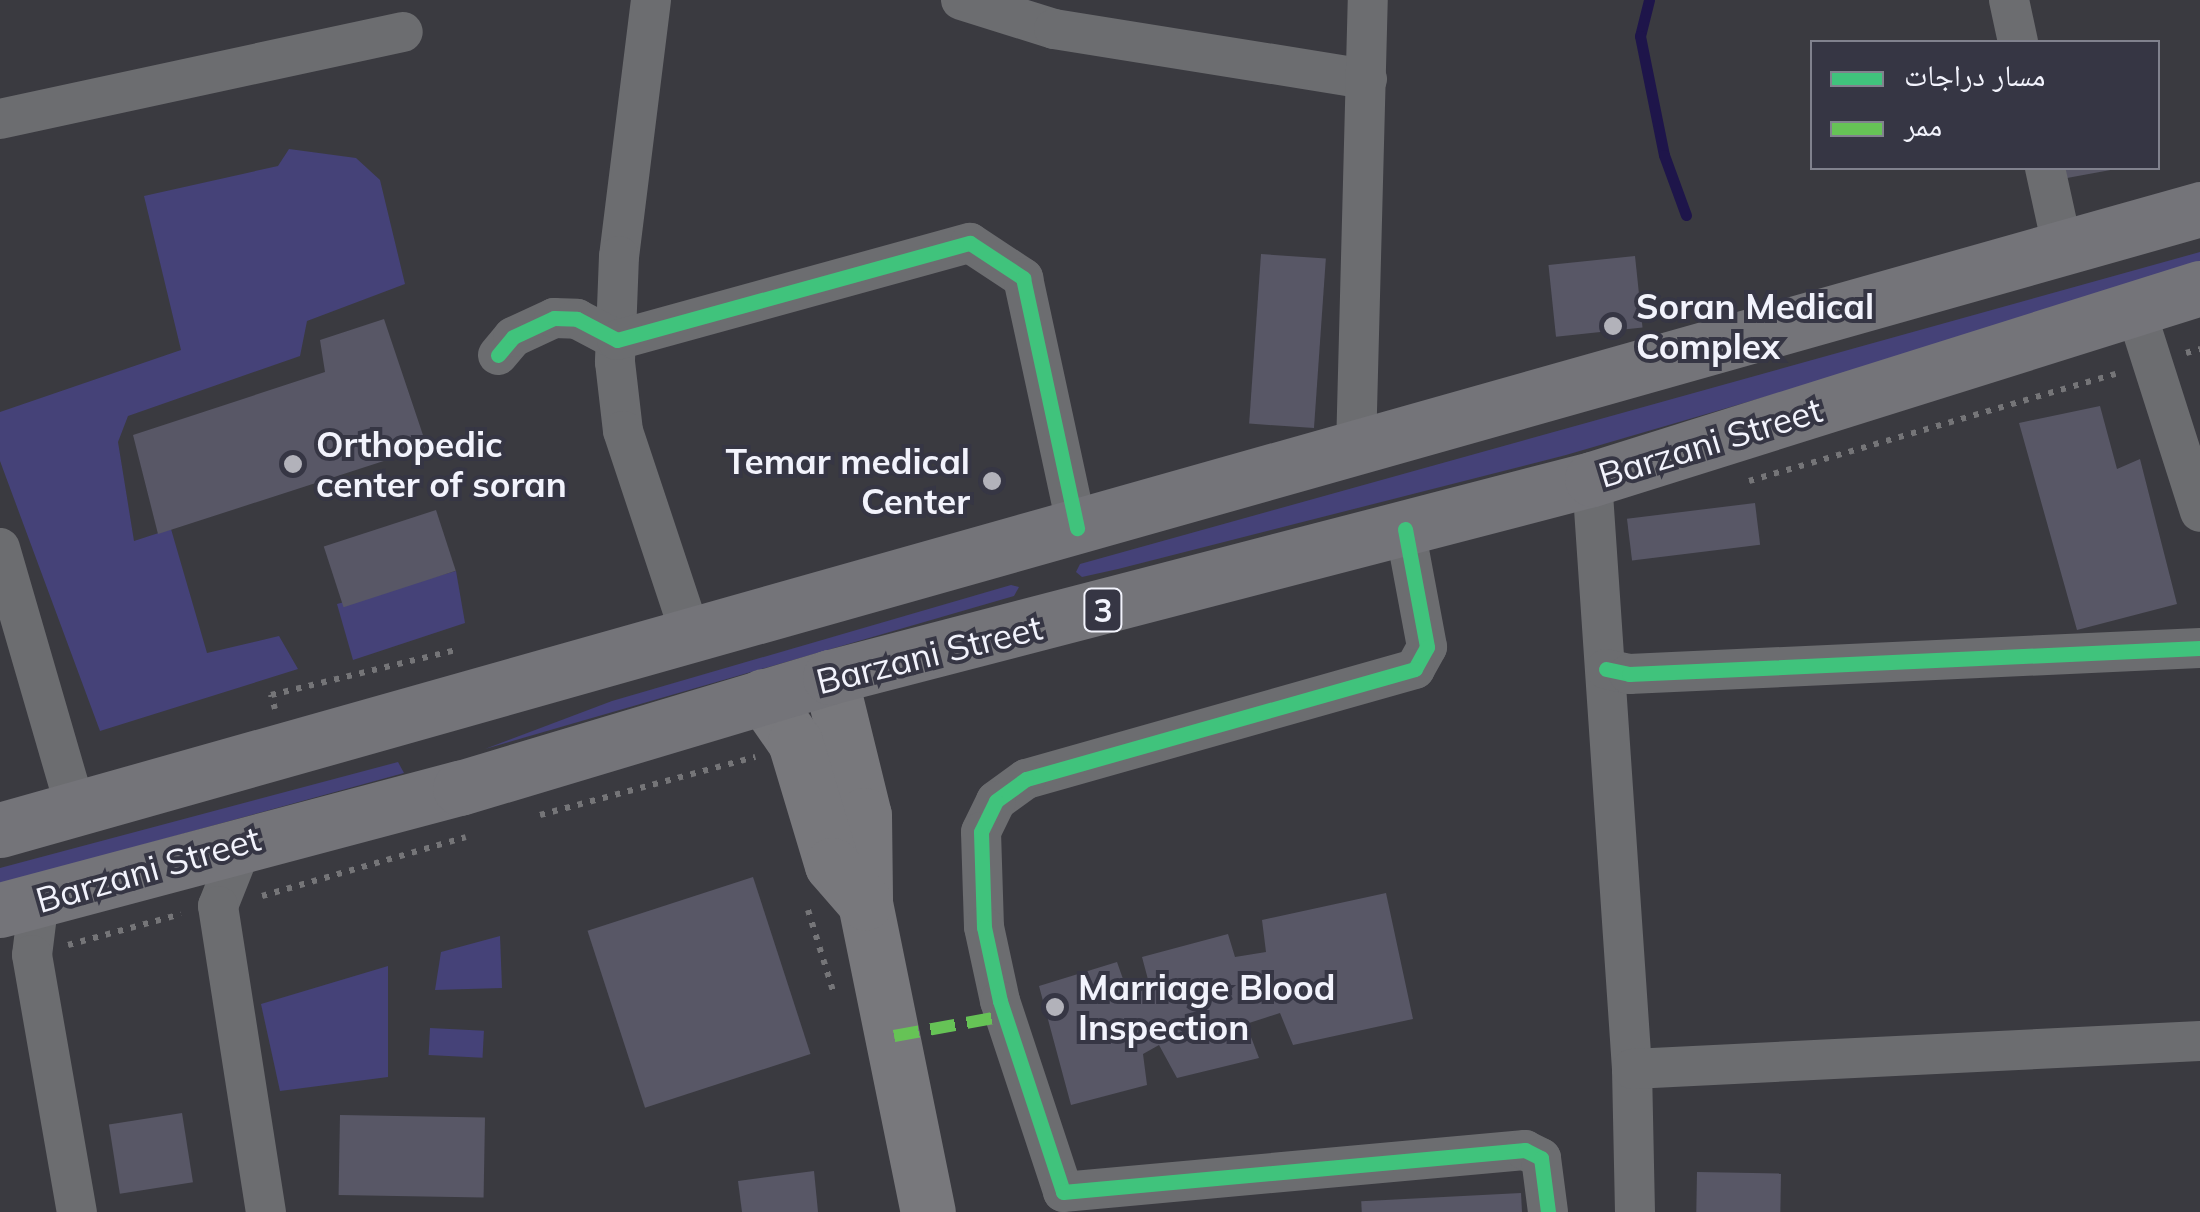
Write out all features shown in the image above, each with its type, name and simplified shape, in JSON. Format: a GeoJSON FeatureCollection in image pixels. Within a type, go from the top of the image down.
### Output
{"type":"FeatureCollection","features":[{"type":"Feature","properties":{"kind":"highway"},"geometry":{"type":"LineString","coordinates":[[0,830],[1356,449],[2062,244],[2200,209]]}},
{"type":"Feature","properties":{"kind":"highway","name":"Barzani Street"},"geometry":{"type":"LineString","coordinates":[[20,904],[244,841],[468,811],[763,696],[830,676],[1063,621],[1592,479],[2134,305],[2200,288]]}},
{"type":"Feature","properties":{"kind":"highway"},"geometry":{"type":"LineString","coordinates":[[1056,533],[1063,621]]}},
{"type":"Feature","properties":{"kind":"highway"},"geometry":{"type":"LineString","coordinates":[[438,707],[468,811]]}},
{"type":"Feature","properties":{"kind":"main road"},"geometry":{"type":"LineString","coordinates":[[830,676],[867,832],[865,904],[928,1212]]}},
{"type":"Feature","properties":{"kind":"main road"},"geometry":{"type":"LineString","coordinates":[[763,696],[795,742],[832,865],[865,904]]}},
{"type":"Feature","properties":{"kind":"street"},"geometry":{"type":"LineString","coordinates":[[651,0],[620,256],[616,340],[623,431],[691,636]]}},
{"type":"Feature","properties":{"kind":"street"},"geometry":{"type":"LineString","coordinates":[[961,0],[1096,18],[1366,79]]}},
{"type":"Feature","properties":{"kind":"street"},"geometry":{"type":"LineString","coordinates":[[1356,449],[1368,0]]}},
{"type":"Feature","properties":{"kind":"street"},"geometry":{"type":"LineString","coordinates":[[2009,0],[2018,40]]}},
{"type":"Feature","properties":{"kind":"street"},"geometry":{"type":"LineString","coordinates":[[0,119],[403,32]]}},
{"type":"Feature","properties":{"kind":"street"},"geometry":{"type":"LineString","coordinates":[[2045,170],[2062,244]]}},
{"type":"Feature","properties":{"kind":"street"},"geometry":{"type":"LineString","coordinates":[[498,355],[522,330],[554,318],[577,319],[616,340],[970,244],[1024,278],[1056,533]]}},
{"type":"Feature","properties":{"kind":"street"},"geometry":{"type":"LineString","coordinates":[[2134,305],[2200,512]]}},
{"type":"Feature","properties":{"kind":"street"},"geometry":{"type":"LineString","coordinates":[[1592,479],[1632,1069],[1635,1212]]}},
{"type":"Feature","properties":{"kind":"street"},"geometry":{"type":"LineString","coordinates":[[1405,529],[1427,647],[1415,669],[1026,779],[996,802],[981,832],[980,873],[1000,1001],[1063,1192],[1524,1150],[1541,1158],[1548,1212]]}},
{"type":"Feature","properties":{"kind":"street"},"geometry":{"type":"LineString","coordinates":[[0,548],[76,809]]}},
{"type":"Feature","properties":{"kind":"street"},"geometry":{"type":"LineString","coordinates":[[1606,669],[1629,674],[2200,648]]}},
{"type":"Feature","properties":{"kind":"street"},"geometry":{"type":"LineString","coordinates":[[244,841],[218,906],[266,1212]]}},
{"type":"Feature","properties":{"kind":"street"},"geometry":{"type":"LineString","coordinates":[[20,904],[77,1212]]}},
{"type":"Feature","properties":{"kind":"street"},"geometry":{"type":"LineString","coordinates":[[1632,1069],[2200,1041]]}},
{"type":"Feature","properties":{"kind":"path"},"geometry":{"type":"LineString","coordinates":[[532,818],[756,757],[762,775]]}},
{"type":"Feature","properties":{"kind":"path"},"geometry":{"type":"LineString","coordinates":[[32,955],[218,906],[468,811]]}},
{"type":"Feature","properties":{"kind":"path"},"geometry":{"type":"LineString","coordinates":[[806,902],[838,1011]]}},
{"type":"Feature","properties":{"kind":"shaded area"},"geometry":{"type":"Polygon","coordinates":[[[289,149],[356,158],[380,180],[405,284],[307,321],[300,356],[128,416],[118,442],[134,541],[171,529],[207,653],[279,636],[298,669],[100,731],[0,461],[0,412],[181,350],[144,196],[278,166],[289,149]]]}},
{"type":"Feature","properties":{"kind":"shaded area"},"geometry":{"type":"Polygon","coordinates":[[[2200,252],[2200,270],[1566,455],[1118,569],[1082,577],[1076,572],[1080,564],[2200,252]]]}},
{"type":"Feature","properties":{"kind":"shaded area"},"geometry":{"type":"Polygon","coordinates":[[[456,571],[465,623],[353,660],[337,604],[456,571]]]}},
{"type":"Feature","properties":{"kind":"shaded area"},"geometry":{"type":"Polygon","coordinates":[[[1011,585],[1019,587],[1014,596],[485,749],[612,701],[1011,585]]]}},
{"type":"Feature","properties":{"kind":"shaded area"},"geometry":{"type":"Polygon","coordinates":[[[398,762],[404,773],[0,884],[0,868],[398,762]]]}},
{"type":"Feature","properties":{"kind":"shaded area"},"geometry":{"type":"Polygon","coordinates":[[[500,936],[502,988],[435,990],[441,952],[500,936]]]}},
{"type":"Feature","properties":{"kind":"shaded area"},"geometry":{"type":"Polygon","coordinates":[[[388,966],[388,1077],[280,1091],[261,1004],[388,966]]]}},
{"type":"Feature","properties":{"kind":"shaded area"},"geometry":{"type":"Polygon","coordinates":[[[430,1028],[484,1031],[483,1058],[429,1055],[430,1028]]]}},
{"type":"Feature","properties":{"kind":"building"},"geometry":{"type":"Polygon","coordinates":[[[2065,170],[2111,170],[2067,178],[2065,170]]]}},
{"type":"Feature","properties":{"kind":"building"},"geometry":{"type":"Polygon","coordinates":[[[1261,254],[1326,259],[1314,428],[1249,424],[1261,254]]]}},
{"type":"Feature","properties":{"kind":"building"},"geometry":{"type":"Polygon","coordinates":[[[1635,256],[1643,328],[1556,337],[1548,265],[1635,256]]]}},
{"type":"Feature","properties":{"kind":"building"},"geometry":{"type":"Polygon","coordinates":[[[384,319],[427,447],[158,534],[133,435],[325,372],[320,340],[384,319]]]}},
{"type":"Feature","properties":{"kind":"building"},"geometry":{"type":"Polygon","coordinates":[[[2100,406],[2117,469],[2140,459],[2177,604],[2077,630],[2019,423],[2100,406]]]}},
{"type":"Feature","properties":{"kind":"building"},"geometry":{"type":"Polygon","coordinates":[[[1755,503],[1760,545],[1632,560],[1627,519],[1755,503]]]}},
{"type":"Feature","properties":{"kind":"building"},"geometry":{"type":"Polygon","coordinates":[[[436,510],[456,571],[344,607],[324,546],[436,510]]]}},
{"type":"Feature","properties":{"kind":"building"},"geometry":{"type":"Polygon","coordinates":[[[753,877],[810,1054],[645,1108],[588,931],[753,877]]]}},
{"type":"Feature","properties":{"kind":"building"},"geometry":{"type":"Polygon","coordinates":[[[1386,893],[1413,1019],[1293,1045],[1280,1013],[1246,1024],[1259,1058],[1177,1078],[1159,1045],[1143,1054],[1147,1085],[1071,1105],[1039,986],[1117,962],[1129,996],[1150,987],[1142,957],[1228,934],[1235,957],[1266,952],[1262,920],[1386,893]]]}},
{"type":"Feature","properties":{"kind":"building"},"geometry":{"type":"Polygon","coordinates":[[[182,1113],[193,1182],[120,1194],[109,1125],[182,1113]]]}},
{"type":"Feature","properties":{"kind":"building"},"geometry":{"type":"Polygon","coordinates":[[[340,1115],[485,1118],[484,1198],[339,1195],[340,1115]]]}},
{"type":"Feature","properties":{"kind":"building"},"geometry":{"type":"Polygon","coordinates":[[[814,1171],[818,1212],[742,1212],[738,1181],[814,1171]]]}},
{"type":"Feature","properties":{"kind":"building"},"geometry":{"type":"Polygon","coordinates":[[[1697,1172],[1781,1173],[1780,1212],[1696,1212],[1697,1172]]]}},
{"type":"Feature","properties":{"kind":"building"},"geometry":{"type":"Polygon","coordinates":[[[1521,1193],[1522,1212],[1362,1212],[1361,1201],[1521,1193]]]}},
{"type":"Feature","properties":{"kind":"waterway"},"geometry":{"type":"LineString","coordinates":[[1649,0],[1640,36],[1664,155],[1686,215]]}},
{"type":"Feature","properties":{"kind":"marked path"},"geometry":{"type":"LineString","coordinates":[[894,1036],[1004,1016]]}},
{"type":"Feature","properties":{"kind":"cycle path"},"geometry":{"type":"LineString","coordinates":[[498,355],[513,337],[554,318],[577,319],[617,340],[970,243],[1023,278],[1077,528]]}},
{"type":"Feature","properties":{"kind":"cycle path"},"geometry":{"type":"LineString","coordinates":[[1405,529],[1427,647],[1415,669],[1026,779],[996,801],[981,832],[984,927],[1000,1001],[1063,1192],[1525,1150],[1541,1158],[1548,1212]]}},
{"type":"Feature","properties":{"kind":"cycle path"},"geometry":{"type":"LineString","coordinates":[[1606,669],[1629,674],[2200,648]]}},
{"type":"Feature","properties":{"kind":"place","name":"Soran Medical Complex"},"geometry":{"type":"Point","coordinates":[1613,326]}},
{"type":"Feature","properties":{"kind":"place","name":"Orthopedic center of soran"},"geometry":{"type":"Point","coordinates":[293,464]}},
{"type":"Feature","properties":{"kind":"place","name":"Temar medical Center"},"geometry":{"type":"Point","coordinates":[992,481]}},
{"type":"Feature","properties":{"kind":"place","name":"Marriage Blood Inspection"},"geometry":{"type":"Point","coordinates":[1055,1007]}}]}
